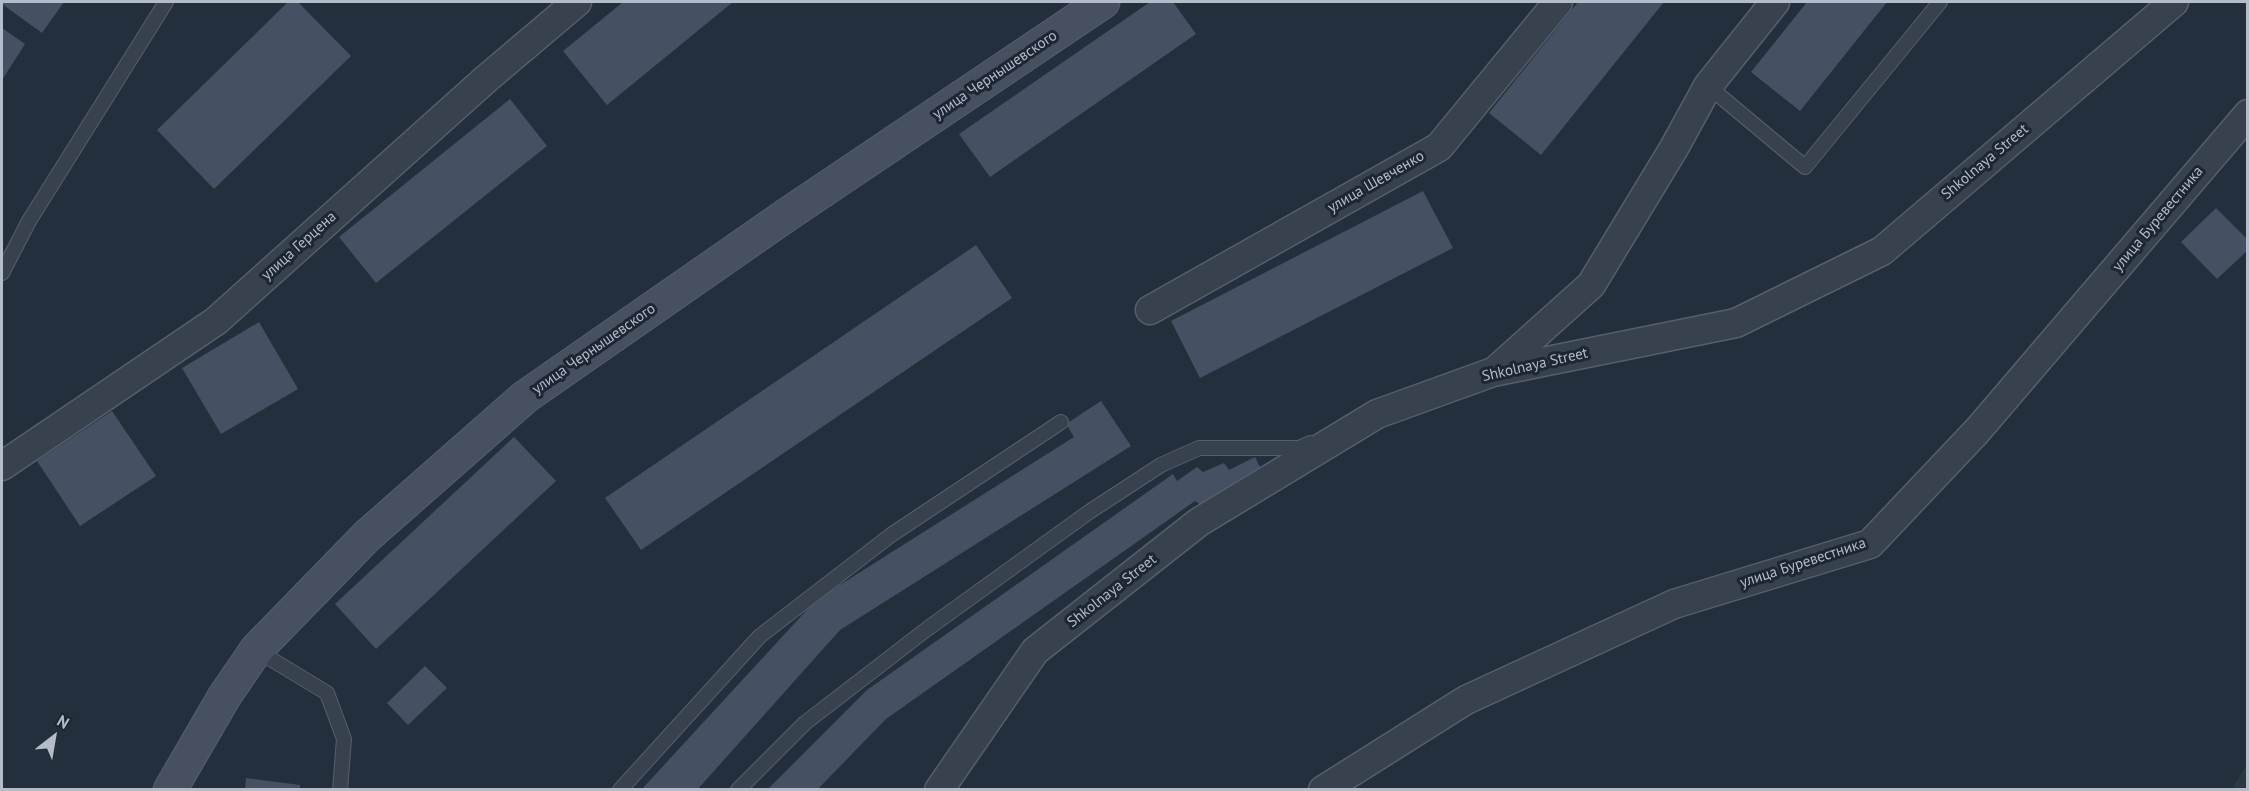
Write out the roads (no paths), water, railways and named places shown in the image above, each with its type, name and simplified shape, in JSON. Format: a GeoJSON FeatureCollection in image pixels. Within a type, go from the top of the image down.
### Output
{"type":"FeatureCollection","features":[{"type":"Feature","properties":{"kind":"main road","name":"улица Чернышевского"},"geometry":{"type":"LineString","coordinates":[[170,789],[224,697],[256,650],[367,536],[525,397],[788,214],[1103,2]]}},
{"type":"Feature","properties":{"kind":"street","name":"улица Герцена"},"geometry":{"type":"LineString","coordinates":[[2,466],[216,321],[486,79],[577,2]]}},
{"type":"Feature","properties":{"kind":"street","name":"улица Шевченко"},"geometry":{"type":"LineString","coordinates":[[1150,310],[1438,147],[1558,2]]}},
{"type":"Feature","properties":{"kind":"street"},"geometry":{"type":"LineString","coordinates":[[1493,372],[1591,285],[1674,148],[1708,86],[1774,2]]}},
{"type":"Feature","properties":{"kind":"street","name":"Shkolnaya Street"},"geometry":{"type":"LineString","coordinates":[[939,789],[1035,651],[1199,522],[1377,414],[1493,372],[1736,323],[1882,251],[2174,2]]}},
{"type":"Feature","properties":{"kind":"street","name":"улица Буревестника"},"geometry":{"type":"LineString","coordinates":[[1323,789],[1466,700],[1674,604],[1870,544],[1977,431],[2247,114]]}},
{"type":"Feature","properties":{"kind":"lane"},"geometry":{"type":"LineString","coordinates":[[2,273],[29,221],[166,2]]}},
{"type":"Feature","properties":{"kind":"lane"},"geometry":{"type":"LineString","coordinates":[[1708,86],[1805,167],[1940,2]]}},
{"type":"Feature","properties":{"kind":"lane"},"geometry":{"type":"LineString","coordinates":[[738,789],[805,723],[927,629],[1089,512],[1161,465],[1199,448],[1299,448],[1377,414]]}},
{"type":"Feature","properties":{"kind":"lane"},"geometry":{"type":"LineString","coordinates":[[620,789],[760,636],[891,535],[1061,422]]}},
{"type":"Feature","properties":{"kind":"lane"},"geometry":{"type":"LineString","coordinates":[[256,650],[327,693],[344,739],[340,789]]}}]}
